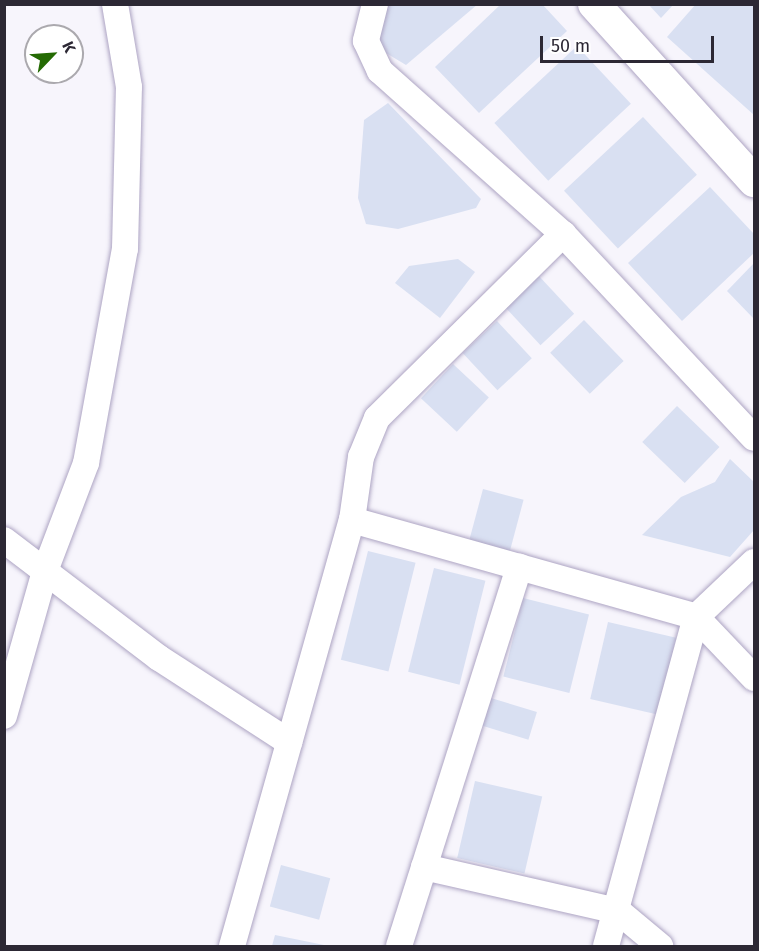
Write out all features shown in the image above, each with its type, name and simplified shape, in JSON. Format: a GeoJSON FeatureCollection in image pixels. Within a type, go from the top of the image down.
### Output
{"type":"FeatureCollection","features":[{"type":"Feature","properties":{"kind":"street"},"geometry":{"type":"LineString","coordinates":[[4,716],[45,571],[86,463],[125,249],[129,87],[115,4]]}},
{"type":"Feature","properties":{"kind":"street"},"geometry":{"type":"LineString","coordinates":[[375,4],[366,41],[380,71],[563,234],[754,438]]}},
{"type":"Feature","properties":{"kind":"street"},"geometry":{"type":"LineString","coordinates":[[594,4],[754,181]]}},
{"type":"Feature","properties":{"kind":"street"},"geometry":{"type":"LineString","coordinates":[[232,946],[352,520],[361,457],[377,418],[563,234]]}},
{"type":"Feature","properties":{"kind":"street"},"geometry":{"type":"LineString","coordinates":[[352,520],[696,617],[754,678]]}},
{"type":"Feature","properties":{"kind":"street"},"geometry":{"type":"LineString","coordinates":[[4,540],[159,658],[289,742]]}},
{"type":"Feature","properties":{"kind":"street"},"geometry":{"type":"LineString","coordinates":[[606,946],[618,911],[696,617],[754,562]]}},
{"type":"Feature","properties":{"kind":"street"},"geometry":{"type":"LineString","coordinates":[[399,946],[519,567]]}},
{"type":"Feature","properties":{"kind":"street"},"geometry":{"type":"LineString","coordinates":[[424,867],[618,911],[660,946]]}},
{"type":"Feature","properties":{"kind":"building"},"geometry":{"type":"Polygon","coordinates":[[[387,4],[478,4],[406,65],[366,41],[387,4]]]}},
{"type":"Feature","properties":{"kind":"building"},"geometry":{"type":"Polygon","coordinates":[[[501,4],[542,4],[567,31],[479,113],[435,67],[501,4]]]}},
{"type":"Feature","properties":{"kind":"building"},"geometry":{"type":"Polygon","coordinates":[[[648,4],[674,4],[661,18],[648,4]]]}},
{"type":"Feature","properties":{"kind":"building"},"geometry":{"type":"Polygon","coordinates":[[[696,4],[754,4],[754,115],[667,37],[696,4]]]}},
{"type":"Feature","properties":{"kind":"building"},"geometry":{"type":"Polygon","coordinates":[[[577,46],[631,104],[548,181],[494,123],[577,46]]]}},
{"type":"Feature","properties":{"kind":"building"},"geometry":{"type":"Polygon","coordinates":[[[388,103],[481,199],[476,208],[398,229],[366,224],[358,198],[364,120],[388,103]]]}},
{"type":"Feature","properties":{"kind":"building"},"geometry":{"type":"Polygon","coordinates":[[[643,117],[697,175],[618,248],[564,191],[643,117]]]}},
{"type":"Feature","properties":{"kind":"building"},"geometry":{"type":"Polygon","coordinates":[[[710,187],[754,234],[754,253],[682,321],[628,263],[710,187]]]}},
{"type":"Feature","properties":{"kind":"building"},"geometry":{"type":"Polygon","coordinates":[[[458,259],[475,272],[440,318],[395,283],[409,266],[458,259]]]}},
{"type":"Feature","properties":{"kind":"building"},"geometry":{"type":"Polygon","coordinates":[[[754,263],[754,319],[727,291],[754,263]]]}},
{"type":"Feature","properties":{"kind":"building"},"geometry":{"type":"Polygon","coordinates":[[[538,275],[574,314],[541,345],[504,306],[538,275]]]}},
{"type":"Feature","properties":{"kind":"building"},"geometry":{"type":"Polygon","coordinates":[[[584,320],[624,361],[590,394],[550,353],[584,320]]]}},
{"type":"Feature","properties":{"kind":"building"},"geometry":{"type":"Polygon","coordinates":[[[497,321],[532,358],[497,390],[463,353],[497,321]]]}},
{"type":"Feature","properties":{"kind":"building"},"geometry":{"type":"Polygon","coordinates":[[[453,364],[489,397],[457,432],[421,398],[453,364]]]}},
{"type":"Feature","properties":{"kind":"building"},"geometry":{"type":"Polygon","coordinates":[[[677,406],[719,447],[685,483],[642,442],[677,406]]]}},
{"type":"Feature","properties":{"kind":"building"},"geometry":{"type":"Polygon","coordinates":[[[730,459],[754,482],[754,530],[730,557],[642,535],[681,497],[715,482],[730,459]]]}},
{"type":"Feature","properties":{"kind":"building"},"geometry":{"type":"Polygon","coordinates":[[[483,489],[524,500],[509,556],[468,545],[483,489]]]}},
{"type":"Feature","properties":{"kind":"building"},"geometry":{"type":"Polygon","coordinates":[[[368,551],[416,563],[388,672],[341,660],[368,551]]]}},
{"type":"Feature","properties":{"kind":"building"},"geometry":{"type":"Polygon","coordinates":[[[434,568],[485,581],[460,685],[408,672],[434,568]]]}},
{"type":"Feature","properties":{"kind":"building"},"geometry":{"type":"Polygon","coordinates":[[[523,598],[589,614],[569,693],[503,677],[523,598]]]}},
{"type":"Feature","properties":{"kind":"building"},"geometry":{"type":"Polygon","coordinates":[[[608,622],[676,638],[658,715],[590,699],[608,622]]]}},
{"type":"Feature","properties":{"kind":"building"},"geometry":{"type":"Polygon","coordinates":[[[491,698],[537,712],[528,740],[483,726],[491,698]]]}},
{"type":"Feature","properties":{"kind":"building"},"geometry":{"type":"Polygon","coordinates":[[[475,781],[542,797],[524,873],[457,858],[475,781]]]}},
{"type":"Feature","properties":{"kind":"building"},"geometry":{"type":"Polygon","coordinates":[[[281,865],[330,878],[319,920],[270,907],[281,865]]]}},
{"type":"Feature","properties":{"kind":"building"},"geometry":{"type":"Polygon","coordinates":[[[275,935],[324,945],[324,946],[272,946],[275,935]]]}}]}
